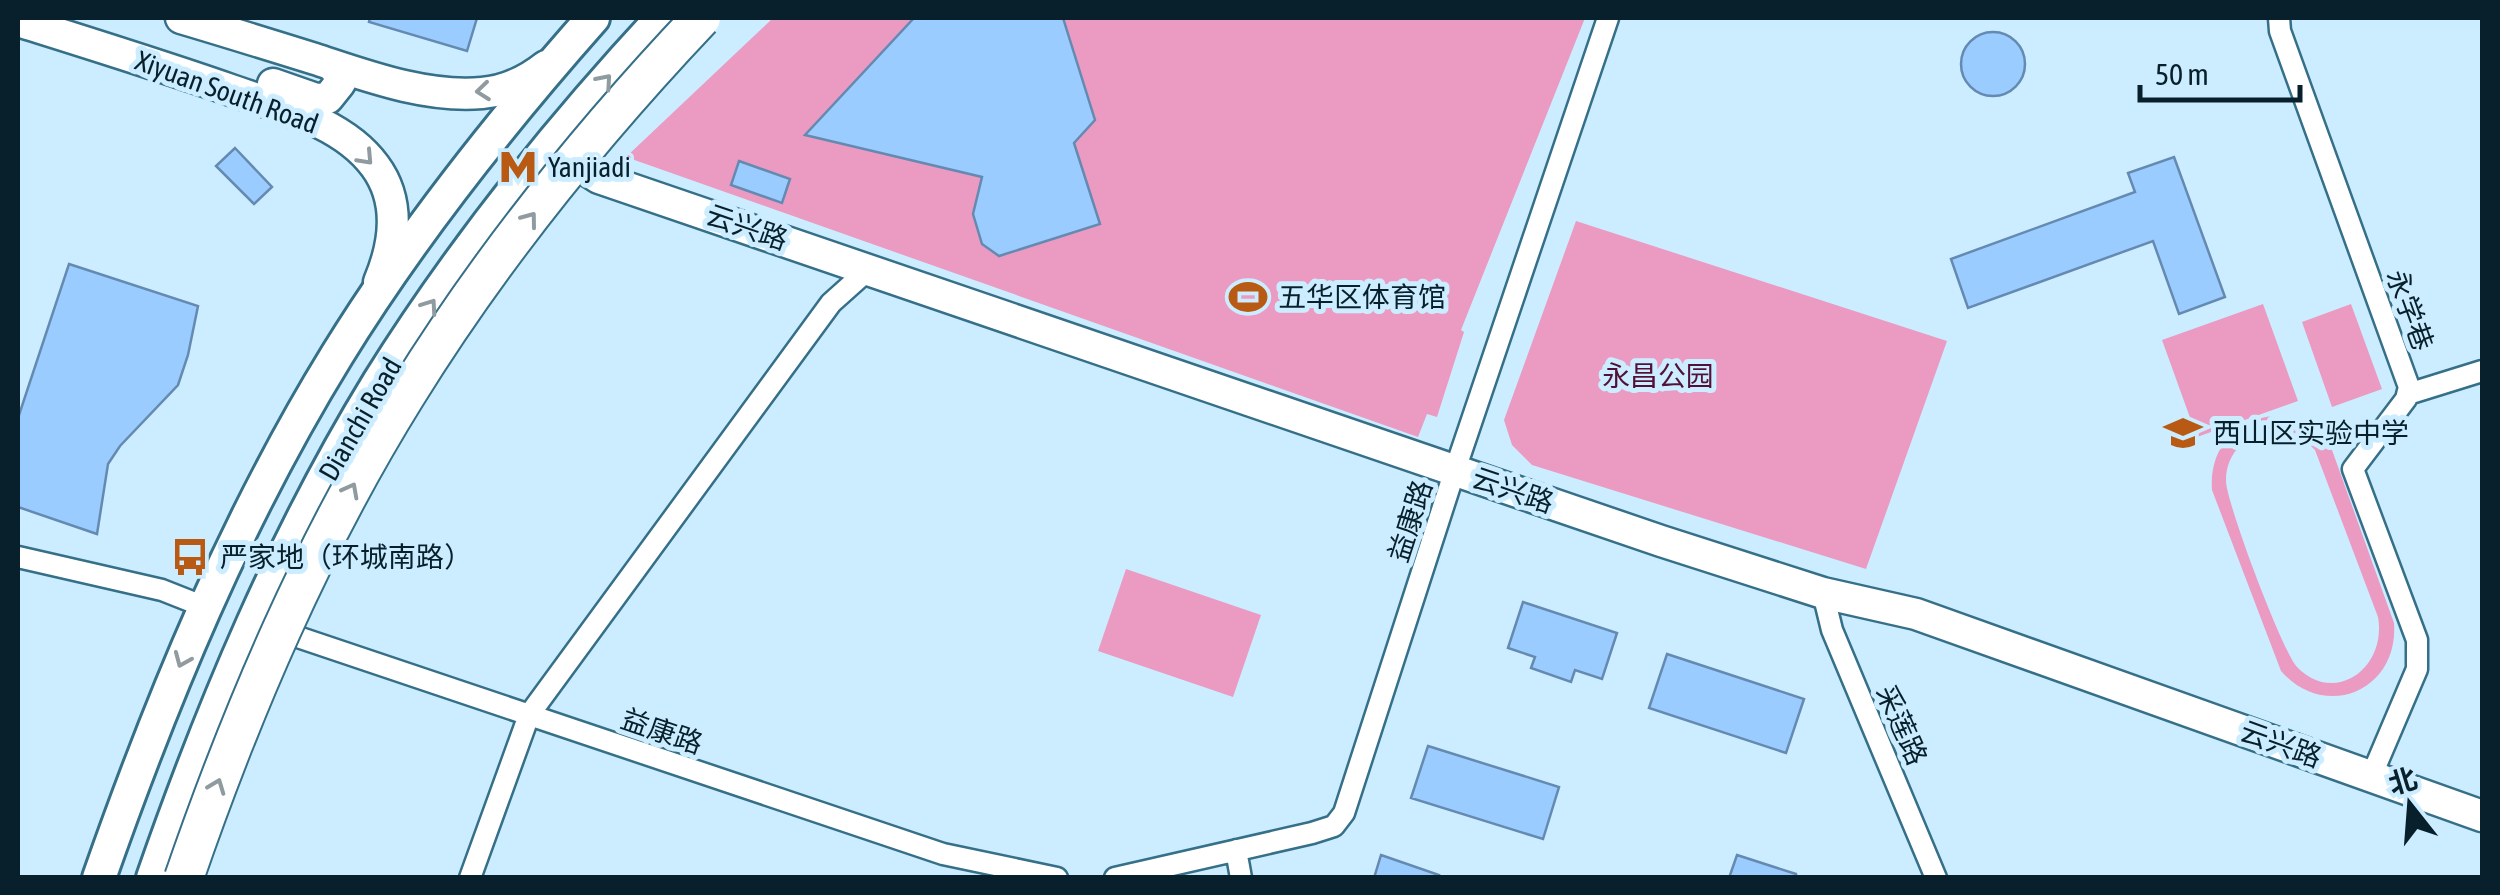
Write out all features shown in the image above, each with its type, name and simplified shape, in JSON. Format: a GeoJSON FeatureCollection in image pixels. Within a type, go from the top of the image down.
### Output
{"type":"FeatureCollection","features":[{"type":"Feature","properties":{"kind":"highway"},"geometry":{"type":"LineString","coordinates":[[184,878],[233,744],[289,614],[349,493],[404,397],[536,210],[701,18]]}},
{"type":"Feature","properties":{"kind":"main road","name":"Dianchi Road"},"geometry":{"type":"LineString","coordinates":[[99,878],[170,688],[279,456],[355,326],[473,162],[593,18]]}},
{"type":"Feature","properties":{"kind":"main road","name":"Dianchi Road"},"geometry":{"type":"LineString","coordinates":[[155,878],[254,622],[324,480],[380,382],[434,299],[550,147],[662,18]]}},
{"type":"Feature","properties":{"kind":"main road"},"geometry":{"type":"LineString","coordinates":[[89,878],[122,814]]}},
{"type":"Feature","properties":{"kind":"street","name":"Xiyuan South Road"},"geometry":{"type":"LineString","coordinates":[[180,18],[419,88],[483,93],[521,82],[567,48]]}},
{"type":"Feature","properties":{"kind":"street","name":"益康路"},"geometry":{"type":"LineString","coordinates":[[1115,878],[1312,834],[1334,826],[1344,813],[1608,18]]}},
{"type":"Feature","properties":{"kind":"street","name":"永学巷"},"geometry":{"type":"LineString","coordinates":[[2279,18],[2408,394],[2353,469],[2417,640],[2416,669],[2371,776]]}},
{"type":"Feature","properties":{"kind":"street","name":"Xiyuan South Road"},"geometry":{"type":"LineString","coordinates":[[18,22],[176,71],[316,122],[352,143],[377,168],[390,194],[392,240],[383,273],[355,326]]}},
{"type":"Feature","properties":{"kind":"street"},"geometry":{"type":"LineString","coordinates":[[176,71],[241,74],[322,99],[334,94],[340,82],[332,64]]}},
{"type":"Feature","properties":{"kind":"street","name":"云兴路"},"geometry":{"type":"LineString","coordinates":[[550,147],[600,178],[1823,593],[1916,614],[2482,816]]}},
{"type":"Feature","properties":{"kind":"street"},"geometry":{"type":"LineString","coordinates":[[470,878],[529,715],[832,303],[869,269]]}},
{"type":"Feature","properties":{"kind":"street"},"geometry":{"type":"LineString","coordinates":[[2408,394],[2482,372]]}},
{"type":"Feature","properties":{"kind":"street"},"geometry":{"type":"LineString","coordinates":[[18,556],[162,590],[205,607]]}},
{"type":"Feature","properties":{"kind":"street","name":"采莲路"},"geometry":{"type":"LineString","coordinates":[[1823,593],[1844,661],[1936,878]]}},
{"type":"Feature","properties":{"kind":"street","name":"益康路"},"geometry":{"type":"LineString","coordinates":[[254,622],[943,854],[1057,878]]}},
{"type":"Feature","properties":{"kind":"street"},"geometry":{"type":"LineString","coordinates":[[1236,850],[1241,878]]}},
{"type":"Feature","properties":{"kind":"green space","name":"五华区体育馆"},"geometry":{"type":"Polygon","coordinates":[[[773,18],[1585,18],[1461,330],[1464,332],[1437,417],[1427,414],[1418,437],[626,157],[773,18]]]}},
{"type":"Feature","properties":{"kind":"green space","name":"永昌公园"},"geometry":{"type":"Polygon","coordinates":[[[1576,221],[1947,341],[1866,569],[1532,465],[1512,445],[1504,420],[1576,221]]]}},
{"type":"Feature","properties":{"kind":"green space"},"geometry":{"type":"Polygon","coordinates":[[[2263,304],[2298,401],[2197,437],[2162,340],[2263,304]]]}},
{"type":"Feature","properties":{"kind":"green space"},"geometry":{"type":"Polygon","coordinates":[[[2351,304],[2382,389],[2332,407],[2302,322],[2351,304]]]}},
{"type":"Feature","properties":{"kind":"green space"},"geometry":{"type":"Polygon","coordinates":[[[2274,416],[2300,421],[2332,450],[2394,623],[2385,666],[2356,691],[2338,696],[2318,694],[2299,686],[2281,671],[2212,490],[2215,462],[2227,439],[2260,418],[2274,416]],[[2275,430],[2248,439],[2230,461],[2228,493],[2244,544],[2290,656],[2312,678],[2342,682],[2366,666],[2374,652],[2379,635],[2378,617],[2315,450],[2304,439],[2275,430]]]}},
{"type":"Feature","properties":{"kind":"green space"},"geometry":{"type":"Polygon","coordinates":[[[1126,569],[1261,615],[1233,697],[1098,651],[1126,569]]]}},
{"type":"Feature","properties":{"kind":"building"},"geometry":{"type":"Polygon","coordinates":[[[370,18],[477,18],[467,51],[369,22],[370,18]]]}},
{"type":"Feature","properties":{"kind":"building"},"geometry":{"type":"Polygon","coordinates":[[[914,18],[1063,18],[1095,120],[1074,143],[1100,224],[999,256],[982,244],[973,214],[982,177],[805,135],[914,18]]]}},
{"type":"Feature","properties":{"kind":"building"},"geometry":{"type":"Polygon","coordinates":[[[1993,32],[2016,41],[2025,64],[2016,87],[1993,96],[1970,87],[1961,64],[1970,41],[1993,32]]]}},
{"type":"Feature","properties":{"kind":"building"},"geometry":{"type":"Polygon","coordinates":[[[235,148],[272,187],[254,204],[216,166],[235,148]]]}},
{"type":"Feature","properties":{"kind":"building"},"geometry":{"type":"Polygon","coordinates":[[[2174,157],[2225,297],[2179,314],[2153,241],[1968,308],[1951,259],[2135,192],[2128,173],[2174,157]]]}},
{"type":"Feature","properties":{"kind":"building"},"geometry":{"type":"Polygon","coordinates":[[[739,161],[790,179],[782,203],[731,185],[739,161]]]}},
{"type":"Feature","properties":{"kind":"building"},"geometry":{"type":"Polygon","coordinates":[[[69,264],[198,306],[178,385],[108,464],[97,534],[18,507],[18,418],[69,264]]]}},
{"type":"Feature","properties":{"kind":"building"},"geometry":{"type":"Polygon","coordinates":[[[1523,602],[1617,633],[1602,679],[1575,670],[1571,682],[1531,668],[1535,657],[1508,648],[1523,602]]]}},
{"type":"Feature","properties":{"kind":"building"},"geometry":{"type":"Polygon","coordinates":[[[1667,654],[1804,699],[1786,753],[1649,708],[1667,654]]]}},
{"type":"Feature","properties":{"kind":"building"},"geometry":{"type":"Polygon","coordinates":[[[1428,746],[1559,787],[1543,839],[1411,798],[1428,746]]]}},
{"type":"Feature","properties":{"kind":"building"},"geometry":{"type":"Polygon","coordinates":[[[1381,855],[1439,875],[1438,878],[1374,878],[1381,855]]]}},
{"type":"Feature","properties":{"kind":"building"},"geometry":{"type":"Polygon","coordinates":[[[1737,855],[1796,874],[1796,878],[1729,878],[1737,855]]]}},
{"type":"Feature","properties":{"kind":"place","name":"Yanjiadi"},"geometry":{"type":"Point","coordinates":[518,167]}},
{"type":"Feature","properties":{"kind":"place","name":"五华区体育馆"},"geometry":{"type":"Point","coordinates":[1248,297]}},
{"type":"Feature","properties":{"kind":"place","name":"西山区实验中学"},"geometry":{"type":"Point","coordinates":[2183,433]}},
{"type":"Feature","properties":{"kind":"place","name":"严家地（环城南路）"},"geometry":{"type":"Point","coordinates":[190,557]}}]}
